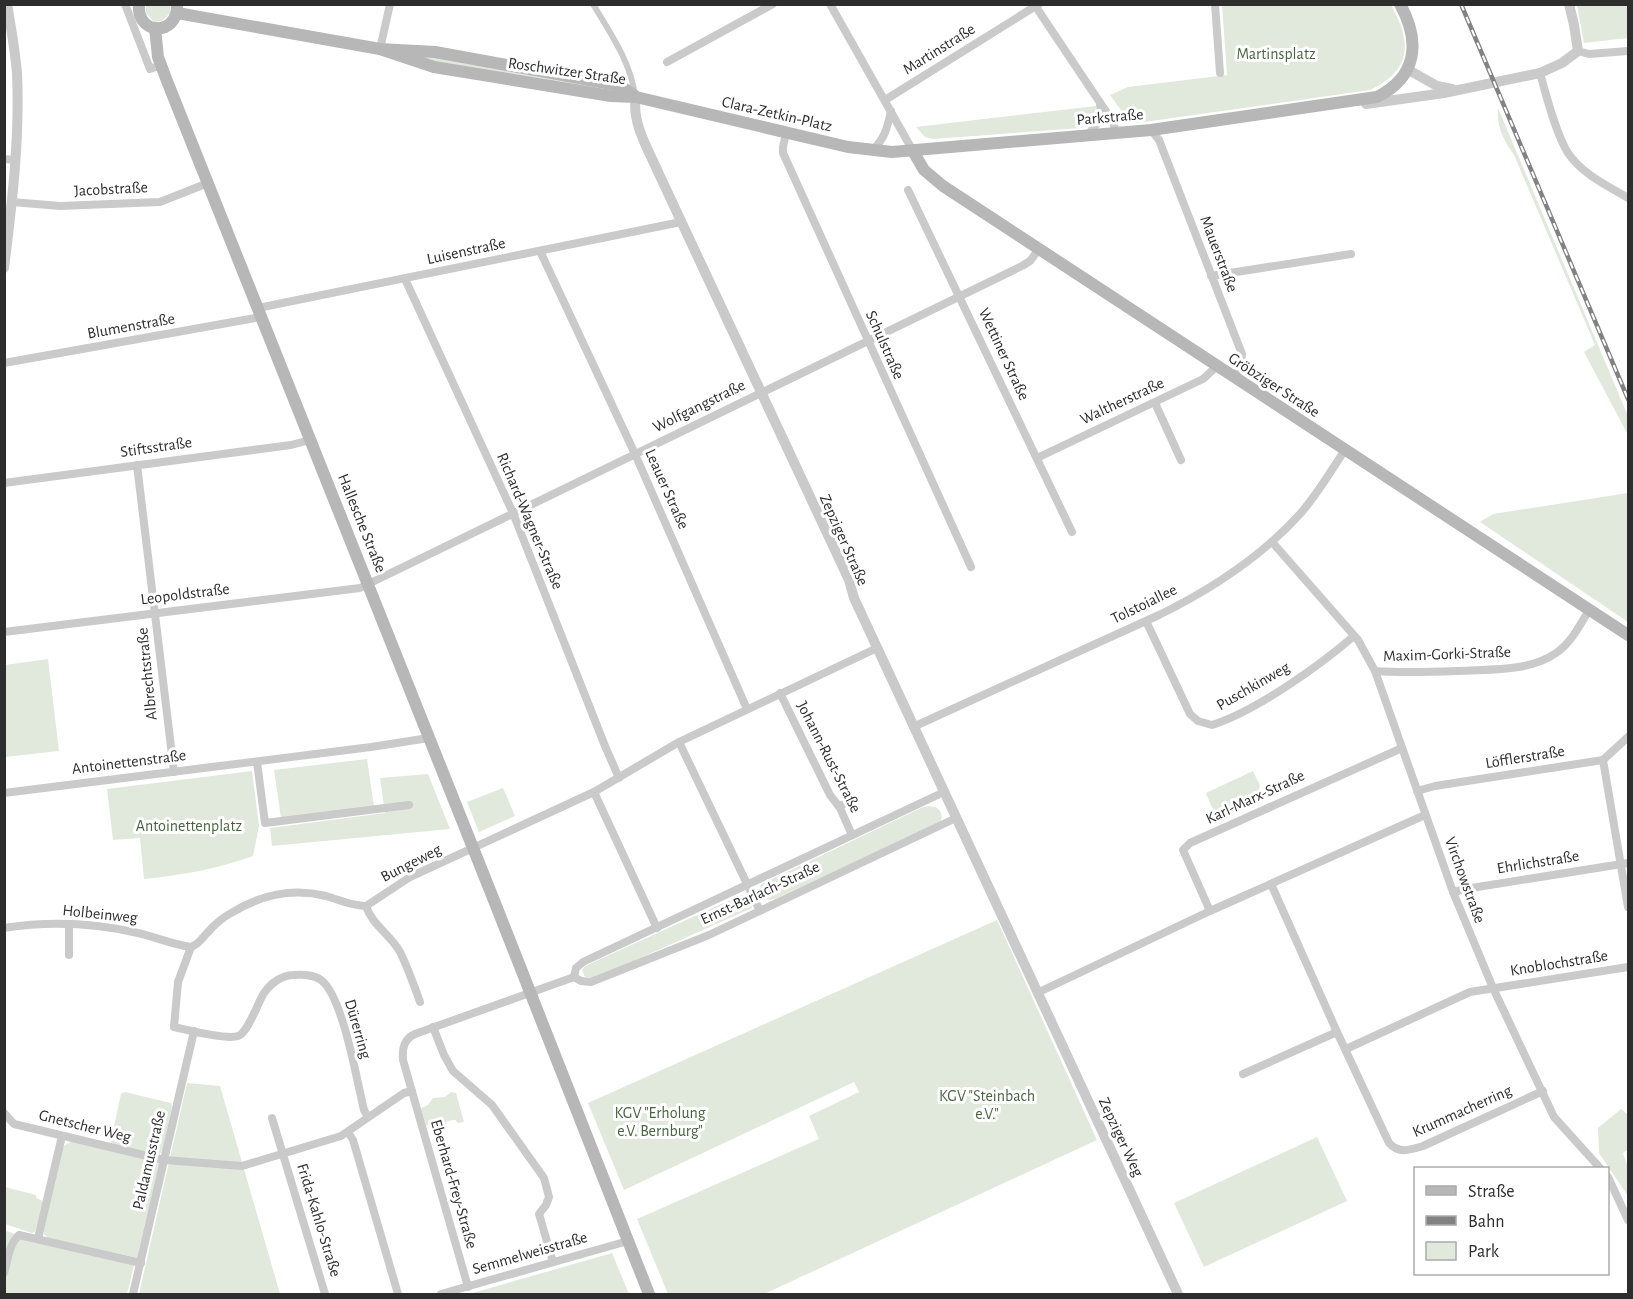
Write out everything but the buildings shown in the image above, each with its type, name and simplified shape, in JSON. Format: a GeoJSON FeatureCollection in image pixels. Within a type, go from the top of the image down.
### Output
{"type":"FeatureCollection","features":[{"type":"Feature","properties":{"kind":"main road"},"geometry":{"type":"LineString","coordinates":[[139,4],[139,15],[143,22],[155,28],[169,25],[176,9]]}},
{"type":"Feature","properties":{"kind":"main road"},"geometry":{"type":"LineString","coordinates":[[1400,4],[1409,21],[1413,38],[1413,51],[1407,69]]}},
{"type":"Feature","properties":{"kind":"main road","name":"Roschwitzer Straße"},"geometry":{"type":"LineString","coordinates":[[176,9],[380,49],[435,52],[612,84],[622,87],[636,97]]}},
{"type":"Feature","properties":{"kind":"main road","name":"Hallesche Straße"},"geometry":{"type":"LineString","coordinates":[[155,28],[156,48],[161,65],[649,1294]]}},
{"type":"Feature","properties":{"kind":"main road","name":"Parkstraße"},"geometry":{"type":"LineString","coordinates":[[913,151],[1116,133],[1155,135],[1168,127],[1377,98],[1397,84],[1407,69]]}},
{"type":"Feature","properties":{"kind":"main road","name":"Clara-Zetkin-Platz"},"geometry":{"type":"LineString","coordinates":[[636,97],[872,151],[913,151]]}},
{"type":"Feature","properties":{"kind":"main road","name":"Gröbziger Straße"},"geometry":{"type":"LineString","coordinates":[[913,151],[924,170],[934,180],[1216,367],[1629,635]]}},
{"type":"Feature","properties":{"kind":"street"},"geometry":{"type":"LineString","coordinates":[[4,268],[12,202],[10,160],[17,75],[9,42],[7,4]]}},
{"type":"Feature","properties":{"kind":"street"},"geometry":{"type":"LineString","coordinates":[[125,4],[150,69],[161,65]]}},
{"type":"Feature","properties":{"kind":"street"},"geometry":{"type":"LineString","coordinates":[[380,49],[390,4]]}},
{"type":"Feature","properties":{"kind":"street"},"geometry":{"type":"LineString","coordinates":[[593,4],[627,63],[634,80],[636,97]]}},
{"type":"Feature","properties":{"kind":"street"},"geometry":{"type":"LineString","coordinates":[[667,62],[773,4]]}},
{"type":"Feature","properties":{"kind":"street"},"geometry":{"type":"LineString","coordinates":[[830,4],[913,151]]}},
{"type":"Feature","properties":{"kind":"street"},"geometry":{"type":"LineString","coordinates":[[1215,4],[1220,73]]}},
{"type":"Feature","properties":{"kind":"street"},"geometry":{"type":"LineString","coordinates":[[1569,4],[1578,51],[1589,54],[1629,51]]}},
{"type":"Feature","properties":{"kind":"street"},"geometry":{"type":"LineString","coordinates":[[1036,5],[1113,122],[1116,133]]}},
{"type":"Feature","properties":{"kind":"street","name":"Martinstraße"},"geometry":{"type":"LineString","coordinates":[[885,100],[1036,5]]}},
{"type":"Feature","properties":{"kind":"street","name":"Parkstraße"},"geometry":{"type":"LineString","coordinates":[[1308,108],[1311,112],[1444,93],[1540,73],[1562,63],[1578,51]]}},
{"type":"Feature","properties":{"kind":"street","name":"Parkstraße"},"geometry":{"type":"LineString","coordinates":[[1407,69],[1437,86],[1458,89]]}},
{"type":"Feature","properties":{"kind":"street"},"geometry":{"type":"LineString","coordinates":[[1540,73],[1548,101],[1569,154],[1586,171],[1629,198]]}},
{"type":"Feature","properties":{"kind":"street","name":"Zepziger Straße"},"geometry":{"type":"LineString","coordinates":[[636,97],[634,104],[638,123],[681,222],[849,580],[854,598],[1037,993]]}},
{"type":"Feature","properties":{"kind":"street"},"geometry":{"type":"LineString","coordinates":[[1088,135],[1101,118],[1100,102]]}},
{"type":"Feature","properties":{"kind":"street"},"geometry":{"type":"LineString","coordinates":[[872,151],[887,132],[891,111]]}},
{"type":"Feature","properties":{"kind":"street","name":"Schulstraße"},"geometry":{"type":"LineString","coordinates":[[786,133],[783,153],[970,567]]}},
{"type":"Feature","properties":{"kind":"street","name":"Mauerstraße"},"geometry":{"type":"LineString","coordinates":[[1155,135],[1242,354],[1241,367],[1233,378]]}},
{"type":"Feature","properties":{"kind":"street","name":"Jacobstraße"},"geometry":{"type":"LineString","coordinates":[[12,202],[60,206],[160,202],[208,183]]}},
{"type":"Feature","properties":{"kind":"street","name":"Wettiner Straße"},"geometry":{"type":"LineString","coordinates":[[908,190],[1072,532]]}},
{"type":"Feature","properties":{"kind":"street","name":"Luisenstraße"},"geometry":{"type":"LineString","coordinates":[[260,313],[405,279],[681,222]]}},
{"type":"Feature","properties":{"kind":"street","name":"Wolfgangstraße"},"geometry":{"type":"LineString","coordinates":[[368,584],[1022,266],[1030,261],[1039,249]]}},
{"type":"Feature","properties":{"kind":"street","name":"Leauer Straße"},"geometry":{"type":"LineString","coordinates":[[540,251],[635,454],[747,709]]}},
{"type":"Feature","properties":{"kind":"street"},"geometry":{"type":"LineString","coordinates":[[1211,276],[1351,254]]}},
{"type":"Feature","properties":{"kind":"street","name":"Richard-Wagner-Straße"},"geometry":{"type":"LineString","coordinates":[[405,279],[513,513],[619,778]]}},
{"type":"Feature","properties":{"kind":"street","name":"Blumenstraße"},"geometry":{"type":"LineString","coordinates":[[4,363],[252,321],[260,313]]}},
{"type":"Feature","properties":{"kind":"street","name":"Waltherstraße"},"geometry":{"type":"LineString","coordinates":[[1037,458],[1203,379],[1216,367]]}},
{"type":"Feature","properties":{"kind":"street"},"geometry":{"type":"LineString","coordinates":[[1155,403],[1180,460]]}},
{"type":"Feature","properties":{"kind":"street","name":"Stiftsstraße"},"geometry":{"type":"LineString","coordinates":[[4,483],[291,445],[310,440]]}},
{"type":"Feature","properties":{"kind":"street","name":"Tolstoiallee"},"geometry":{"type":"LineString","coordinates":[[913,727],[1146,621],[1197,596],[1234,573],[1272,542],[1300,513],[1345,450]]}},
{"type":"Feature","properties":{"kind":"street","name":"Albrechtstraße"},"geometry":{"type":"LineString","coordinates":[[137,465],[174,772]]}},
{"type":"Feature","properties":{"kind":"street","name":"Maxim-Gorki-Straße"},"geometry":{"type":"LineString","coordinates":[[1272,542],[1358,640],[1376,671],[1404,673],[1501,669],[1537,663],[1550,657],[1566,644],[1589,610]]}},
{"type":"Feature","properties":{"kind":"street","name":"Leopoldstraße"},"geometry":{"type":"LineString","coordinates":[[4,632],[353,589],[368,584]]}},
{"type":"Feature","properties":{"kind":"street","name":"Puschkinweg"},"geometry":{"type":"LineString","coordinates":[[1146,621],[1190,714],[1198,721],[1212,725],[1261,702],[1354,636]]}},
{"type":"Feature","properties":{"kind":"street","name":"Johann-Rust-Straße"},"geometry":{"type":"LineString","coordinates":[[473,849],[594,792],[679,742],[877,648]]}},
{"type":"Feature","properties":{"kind":"street","name":"Virchowstraße"},"geometry":{"type":"LineString","coordinates":[[1376,671],[1453,892],[1493,988],[1558,1122],[1599,1167]]}},
{"type":"Feature","properties":{"kind":"street","name":"Johann-Rust-Straße"},"geometry":{"type":"LineString","coordinates":[[780,693],[852,835]]}},
{"type":"Feature","properties":{"kind":"street"},"geometry":{"type":"LineString","coordinates":[[1629,737],[1604,760],[1625,863],[1629,907]]}},
{"type":"Feature","properties":{"kind":"street","name":"Antoinettenstraße"},"geometry":{"type":"LineString","coordinates":[[4,793],[429,738]]}},
{"type":"Feature","properties":{"kind":"street"},"geometry":{"type":"LineString","coordinates":[[679,742],[760,911]]}},
{"type":"Feature","properties":{"kind":"street","name":"Karl-Marx-Straße"},"geometry":{"type":"LineString","coordinates":[[1210,911],[1183,850],[1190,843],[1402,748]]}},
{"type":"Feature","properties":{"kind":"street","name":"Löfflerstraße"},"geometry":{"type":"LineString","coordinates":[[1418,791],[1436,786],[1604,760]]}},
{"type":"Feature","properties":{"kind":"street"},"geometry":{"type":"LineString","coordinates":[[257,762],[265,823],[409,805]]}},
{"type":"Feature","properties":{"kind":"street"},"geometry":{"type":"LineString","coordinates":[[594,792],[657,928]]}},
{"type":"Feature","properties":{"kind":"street","name":"Ernst-Barlach-Straße"},"geometry":{"type":"LineString","coordinates":[[574,977],[576,968],[583,963],[944,792]]}},
{"type":"Feature","properties":{"kind":"street"},"geometry":{"type":"LineString","coordinates":[[839,806],[849,802]]}},
{"type":"Feature","properties":{"kind":"street"},"geometry":{"type":"LineString","coordinates":[[1037,993],[1210,911],[1425,815]]}},
{"type":"Feature","properties":{"kind":"street","name":"Ernst-Barlach-Straße"},"geometry":{"type":"LineString","coordinates":[[574,977],[581,981],[591,982],[699,939],[956,818]]}},
{"type":"Feature","properties":{"kind":"street","name":"Bungeweg"},"geometry":{"type":"LineString","coordinates":[[366,906],[405,880],[473,849]]}},
{"type":"Feature","properties":{"kind":"street","name":"Ehrlichstraße"},"geometry":{"type":"LineString","coordinates":[[1453,892],[1625,863]]}},
{"type":"Feature","properties":{"kind":"street","name":"Krummacherring"},"geometry":{"type":"LineString","coordinates":[[1271,884],[1336,1032],[1389,1143],[1395,1149],[1408,1151],[1423,1146],[1543,1091]]}},
{"type":"Feature","properties":{"kind":"street","name":"Dürerring"},"geometry":{"type":"LineString","coordinates":[[366,906],[353,906],[331,898],[306,893],[276,894],[252,901],[228,914],[196,945],[191,947],[178,982],[174,1027],[241,1035],[264,992],[274,982],[288,975],[303,974],[321,980],[333,996],[342,1022],[364,1110],[368,1117]]}},
{"type":"Feature","properties":{"kind":"street"},"geometry":{"type":"LineString","coordinates":[[366,906],[371,918],[400,952],[420,1002]]}},
{"type":"Feature","properties":{"kind":"street"},"geometry":{"type":"LineString","coordinates":[[69,924],[69,955]]}},
{"type":"Feature","properties":{"kind":"street","name":"Holbeinweg"},"geometry":{"type":"LineString","coordinates":[[4,928],[69,924],[116,928],[191,947]]}},
{"type":"Feature","properties":{"kind":"street","name":"Knoblochstraße"},"geometry":{"type":"LineString","coordinates":[[1493,988],[1629,967]]}},
{"type":"Feature","properties":{"kind":"street","name":"Ernst-Barlach-Straße"},"geometry":{"type":"LineString","coordinates":[[433,1027],[574,977]]}},
{"type":"Feature","properties":{"kind":"street"},"geometry":{"type":"LineString","coordinates":[[1346,1049],[1470,992],[1493,988]]}},
{"type":"Feature","properties":{"kind":"street","name":"Zepziger Weg"},"geometry":{"type":"LineString","coordinates":[[1037,993],[1178,1294]]}},
{"type":"Feature","properties":{"kind":"street"},"geometry":{"type":"LineString","coordinates":[[433,1027],[453,1071],[492,1105],[544,1178],[549,1197],[539,1214],[553,1262]]}},
{"type":"Feature","properties":{"kind":"street","name":"Eberhard-Frey-Straße"},"geometry":{"type":"LineString","coordinates":[[433,1027],[410,1036],[404,1044],[403,1060],[468,1287]]}},
{"type":"Feature","properties":{"kind":"street","name":"Paldamusstraße"},"geometry":{"type":"LineString","coordinates":[[133,1294],[194,1031]]}},
{"type":"Feature","properties":{"kind":"street"},"geometry":{"type":"LineString","coordinates":[[1243,1074],[1336,1032]]}},
{"type":"Feature","properties":{"kind":"street","name":"Gnetscher Weg"},"geometry":{"type":"LineString","coordinates":[[4,1113],[14,1124],[164,1160],[242,1166],[341,1136],[404,1093],[412,1091]]}},
{"type":"Feature","properties":{"kind":"street","name":"Frida-Kahlo-Straße"},"geometry":{"type":"LineString","coordinates":[[272,1118],[325,1294]]}},
{"type":"Feature","properties":{"kind":"street"},"geometry":{"type":"LineString","coordinates":[[348,1132],[353,1140],[398,1294]]}},
{"type":"Feature","properties":{"kind":"street"},"geometry":{"type":"LineString","coordinates":[[38,1238],[62,1136]]}},
{"type":"Feature","properties":{"kind":"street"},"geometry":{"type":"LineString","coordinates":[[1609,1179],[1629,1220]]}},
{"type":"Feature","properties":{"kind":"street"},"geometry":{"type":"LineString","coordinates":[[4,1273],[11,1246],[19,1235],[141,1263]]}},
{"type":"Feature","properties":{"kind":"street","name":"Semmelweisstraße"},"geometry":{"type":"LineString","coordinates":[[441,1294],[627,1241]]}},
{"type":"Feature","properties":{"kind":"green space"},"geometry":{"type":"Polygon","coordinates":[[[146,4],[170,5],[170,13],[162,21],[154,22],[146,13],[146,4]]]}},
{"type":"Feature","properties":{"kind":"green space","name":"Martinsplatz"},"geometry":{"type":"Polygon","coordinates":[[[1222,5],[1391,5],[1402,31],[1405,43],[1404,54],[1401,64],[1394,73],[1370,90],[1137,123],[1123,113],[1110,95],[1128,87],[1227,75],[1222,5]]]}},
{"type":"Feature","properties":{"kind":"green space"},"geometry":{"type":"Polygon","coordinates":[[[1577,5],[1628,5],[1628,38],[1584,43],[1577,5]]]}},
{"type":"Feature","properties":{"kind":"green space"},"geometry":{"type":"Polygon","coordinates":[[[405,54],[434,54],[615,88],[619,92],[438,64],[405,54]]]}},
{"type":"Feature","properties":{"kind":"green space"},"geometry":{"type":"Polygon","coordinates":[[[1096,106],[1096,117],[1081,128],[933,139],[925,137],[916,127],[1096,106]]]}},
{"type":"Feature","properties":{"kind":"green space"},"geometry":{"type":"Polygon","coordinates":[[[1498,108],[1628,416],[1628,435],[1584,352],[1595,345],[1514,155],[1502,133],[1498,121],[1498,108]]]}},
{"type":"Feature","properties":{"kind":"green space"},"geometry":{"type":"Polygon","coordinates":[[[1628,493],[1628,622],[1480,522],[1493,514],[1628,493]]]}},
{"type":"Feature","properties":{"kind":"green space"},"geometry":{"type":"Polygon","coordinates":[[[48,659],[59,751],[5,757],[5,665],[48,659]]]}},
{"type":"Feature","properties":{"kind":"green space"},"geometry":{"type":"Polygon","coordinates":[[[367,759],[374,807],[281,818],[274,770],[367,759]]]}},
{"type":"Feature","properties":{"kind":"green space","name":"Antoinettenplatz"},"geometry":{"type":"Polygon","coordinates":[[[252,771],[259,826],[253,856],[199,871],[144,879],[140,838],[113,840],[107,789],[252,771]]]}},
{"type":"Feature","properties":{"kind":"green space"},"geometry":{"type":"Polygon","coordinates":[[[1253,771],[1260,786],[1256,797],[1215,815],[1206,793],[1253,771]]]}},
{"type":"Feature","properties":{"kind":"green space"},"geometry":{"type":"Polygon","coordinates":[[[428,774],[450,829],[272,846],[270,828],[385,813],[380,778],[428,774]]]}},
{"type":"Feature","properties":{"kind":"green space"},"geometry":{"type":"Polygon","coordinates":[[[503,788],[515,816],[479,832],[467,802],[503,788]]]}},
{"type":"Feature","properties":{"kind":"green space"},"geometry":{"type":"Polygon","coordinates":[[[929,806],[939,810],[942,817],[940,822],[775,899],[769,900],[761,895],[759,890],[761,884],[929,806]]]}},
{"type":"Feature","properties":{"kind":"green space"},"geometry":{"type":"Polygon","coordinates":[[[741,895],[752,901],[752,908],[600,976],[585,977],[582,970],[585,966],[741,895]]]}},
{"type":"Feature","properties":{"kind":"green space"},"geometry":{"type":"Polygon","coordinates":[[[997,920],[1097,1140],[764,1294],[668,1294],[637,1219],[819,1139],[809,1116],[859,1092],[854,1082],[624,1190],[588,1103],[997,920]]]}},
{"type":"Feature","properties":{"kind":"green space"},"geometry":{"type":"Polygon","coordinates":[[[187,1083],[220,1086],[280,1294],[139,1294],[187,1083]]]}},
{"type":"Feature","properties":{"kind":"green space"},"geometry":{"type":"Polygon","coordinates":[[[125,1092],[171,1103],[163,1150],[158,1156],[110,1145],[121,1094],[125,1092]]]}},
{"type":"Feature","properties":{"kind":"green space"},"geometry":{"type":"Polygon","coordinates":[[[451,1092],[456,1093],[464,1122],[447,1121],[446,1124],[435,1127],[426,1125],[421,1108],[428,1105],[433,1098],[445,1097],[451,1092]]]}},
{"type":"Feature","properties":{"kind":"green space"},"geometry":{"type":"Polygon","coordinates":[[[1621,1109],[1628,1115],[1628,1150],[1623,1153],[1628,1168],[1628,1196],[1599,1153],[1598,1128],[1621,1109]]]}},
{"type":"Feature","properties":{"kind":"green space"},"geometry":{"type":"Polygon","coordinates":[[[1317,1137],[1347,1201],[1204,1267],[1174,1203],[1317,1137]]]}},
{"type":"Feature","properties":{"kind":"green space"},"geometry":{"type":"Polygon","coordinates":[[[73,1141],[158,1162],[160,1166],[138,1258],[48,1238],[43,1233],[62,1149],[73,1141]]]}},
{"type":"Feature","properties":{"kind":"green space"},"geometry":{"type":"Polygon","coordinates":[[[5,1187],[36,1195],[36,1198],[43,1201],[35,1232],[5,1224],[5,1187]]]}},
{"type":"Feature","properties":{"kind":"green space"},"geometry":{"type":"Polygon","coordinates":[[[4,1230],[25,1238],[134,1265],[127,1294],[5,1294],[4,1230]]]}},
{"type":"Feature","properties":{"kind":"green space"},"geometry":{"type":"Polygon","coordinates":[[[612,1253],[629,1294],[469,1294],[612,1253]]]}},
{"type":"Feature","properties":{"kind":"railway"},"geometry":{"type":"LineString","coordinates":[[1461,4],[1628,399]]}},
{"type":"Feature","properties":{"kind":"park label","name":"KGV \"Steinbach e.V.\""},"geometry":{"type":"Point","coordinates":[987,1105]}},
{"type":"Feature","properties":{"kind":"park label","name":"KGV \"Erholung e.V. Bernburg\""},"geometry":{"type":"Point","coordinates":[660,1122]}}]}
